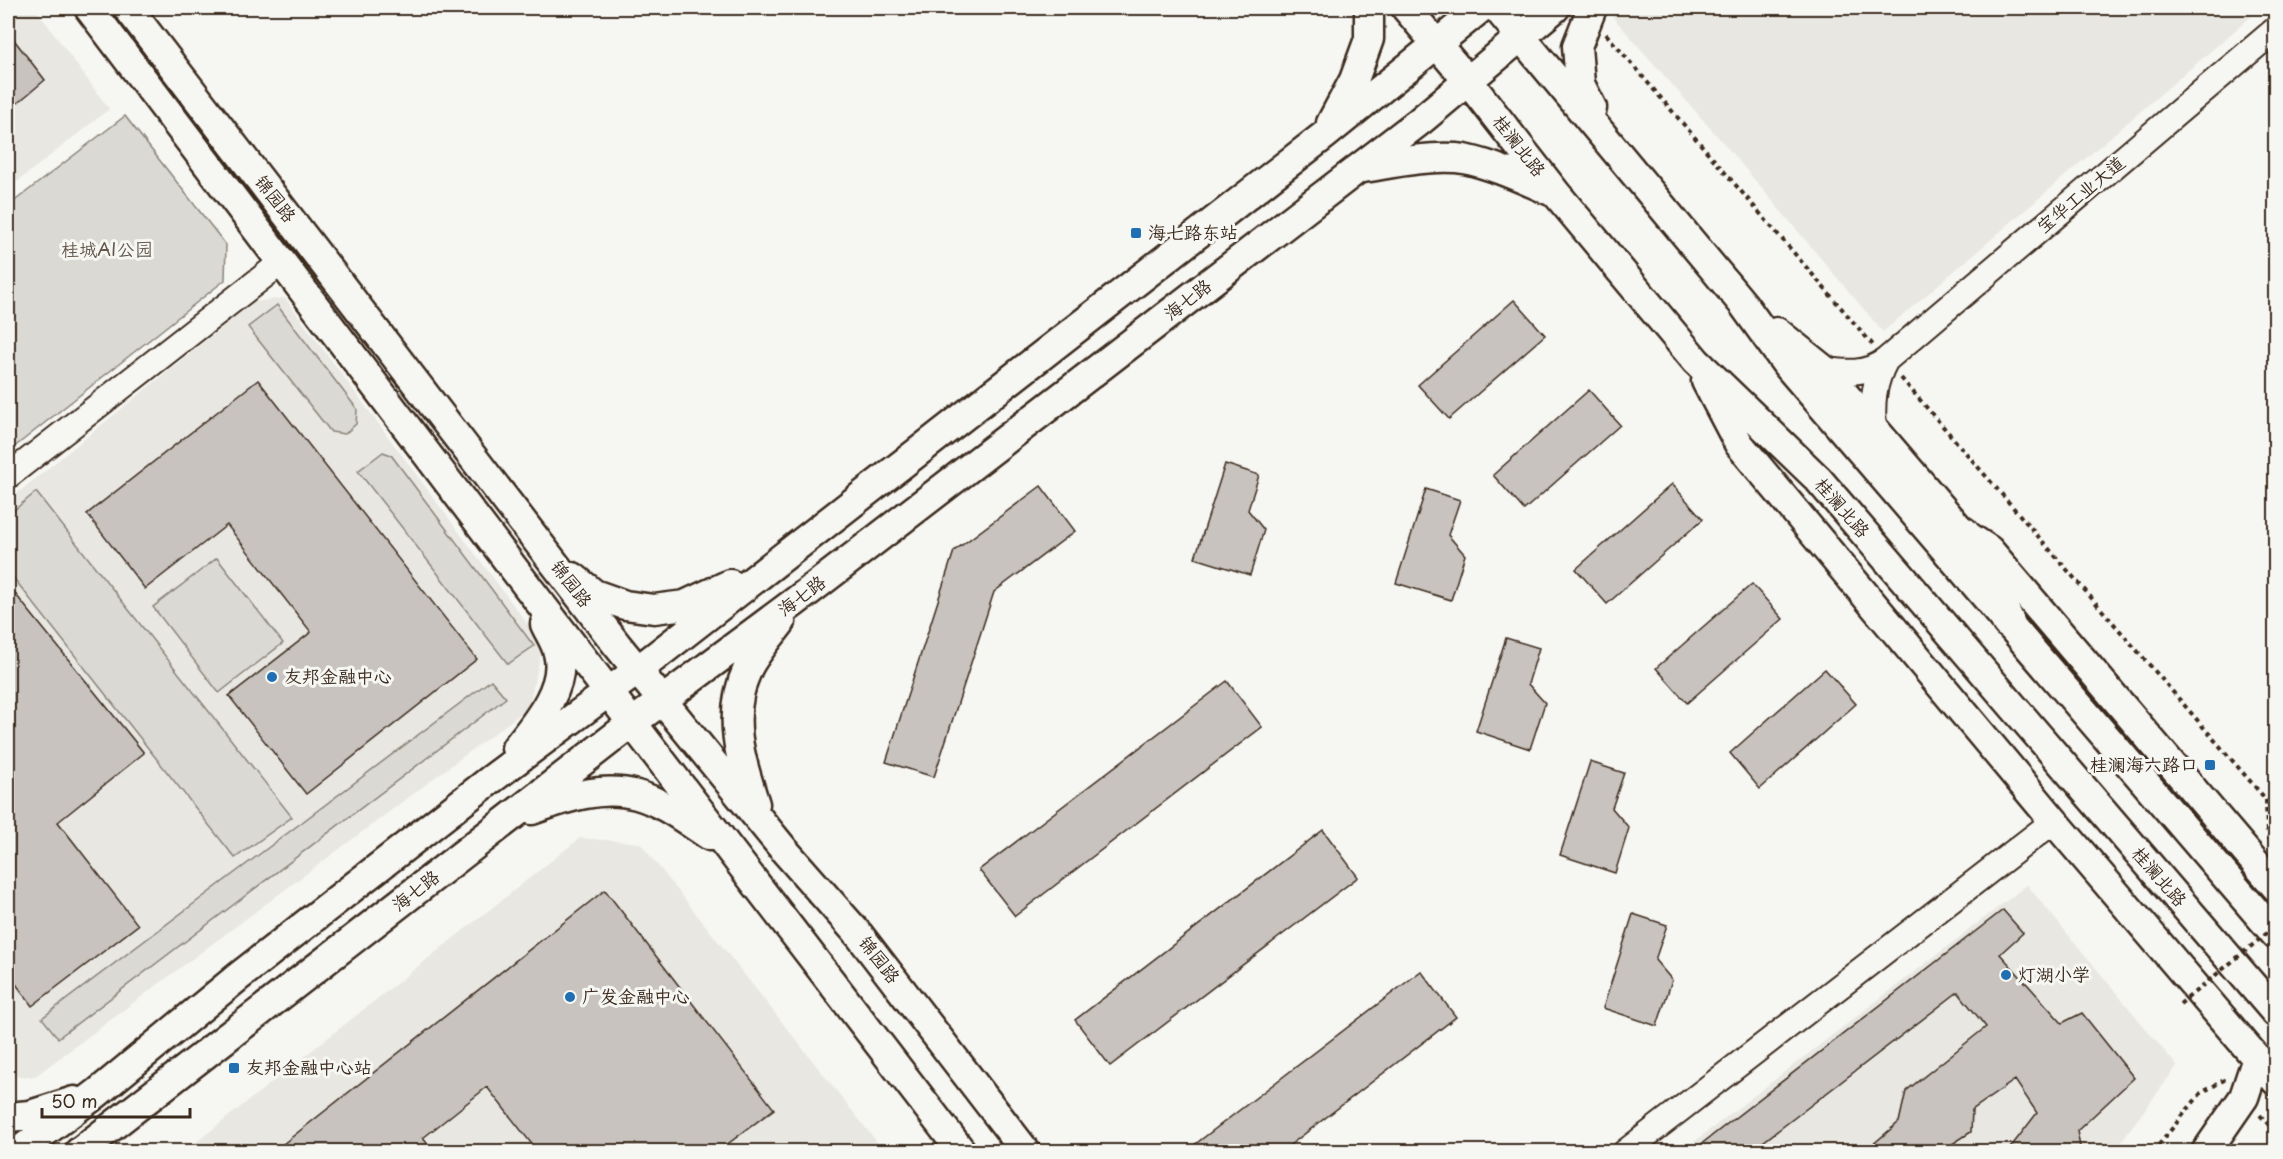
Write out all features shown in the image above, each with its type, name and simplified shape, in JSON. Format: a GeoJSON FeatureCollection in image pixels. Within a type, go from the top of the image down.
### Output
{"type":"FeatureCollection","features":[{"type":"Feature","properties":{"kind":"main road","name":"锦园路"},"geometry":{"type":"LineString","coordinates":[[89,8],[527,586],[962,1152]]}},
{"type":"Feature","properties":{"kind":"main road","name":"锦园路"},"geometry":{"type":"LineString","coordinates":[[128,8],[554,563],[761,820],[860,936],[1026,1152]]}},
{"type":"Feature","properties":{"kind":"main road"},"geometry":{"type":"LineString","coordinates":[[1326,134],[1354,80],[1369,39],[1369,8]]}},
{"type":"Feature","properties":{"kind":"main road","name":"桂澜北路"},"geometry":{"type":"LineString","coordinates":[[1406,8],[1696,361],[1818,479],[2276,1012]]}},
{"type":"Feature","properties":{"kind":"main road"},"geometry":{"type":"LineString","coordinates":[[18,1152],[96,1094],[238,977],[489,781],[638,670],[1326,134],[1481,8]]}},
{"type":"Feature","properties":{"kind":"main road"},"geometry":{"type":"LineString","coordinates":[[1497,8],[1743,304],[1787,365],[2276,935]]}},
{"type":"Feature","properties":{"kind":"main road","name":"海七路"},"geometry":{"type":"LineString","coordinates":[[79,1152],[632,723],[796,601],[1420,121],[1555,8]]}},
{"type":"Feature","properties":{"kind":"main road"},"geometry":{"type":"LineString","coordinates":[[1590,10],[1577,46],[1580,84],[1606,137]]}},
{"type":"Feature","properties":{"kind":"main road"},"geometry":{"type":"LineString","coordinates":[[1358,169],[1421,158],[1459,158],[1500,170],[1555,192]]}},
{"type":"Feature","properties":{"kind":"main road"},"geometry":{"type":"LineString","coordinates":[[1743,304],[1822,369],[1963,533],[1995,592],[2008,622]]}},
{"type":"Feature","properties":{"kind":"main road"},"geometry":{"type":"LineString","coordinates":[[1696,361],[1739,444],[2054,821],[2276,1081]]}},
{"type":"Feature","properties":{"kind":"main road"},"geometry":{"type":"LineString","coordinates":[[1963,533],[1989,550],[2276,887]]}},
{"type":"Feature","properties":{"kind":"main road"},"geometry":{"type":"LineString","coordinates":[[554,563],[594,594],[625,605],[654,609],[685,605],[770,566]]}},
{"type":"Feature","properties":{"kind":"main road"},"geometry":{"type":"LineString","coordinates":[[489,781],[540,717],[557,685],[559,655],[527,586]]}},
{"type":"Feature","properties":{"kind":"main road"},"geometry":{"type":"LineString","coordinates":[[761,820],[740,760],[736,724],[738,695],[749,667],[796,601]]}},
{"type":"Feature","properties":{"kind":"main road"},"geometry":{"type":"LineString","coordinates":[[513,816],[562,799],[600,792],[636,795],[671,811],[727,847]]}},
{"type":"Feature","properties":{"kind":"main road"},"geometry":{"type":"LineString","coordinates":[[2206,1152],[2244,1097],[2256,1058]]}},
{"type":"Feature","properties":{"kind":"main road"},"geometry":{"type":"LineString","coordinates":[[8,1117],[30,1115],[96,1094]]}},
{"type":"Feature","properties":{"kind":"main road"},"geometry":{"type":"LineString","coordinates":[[98,1152],[117,1123]]}},
{"type":"Feature","properties":{"kind":"street","name":"宝华工业大道"},"geometry":{"type":"LineString","coordinates":[[1886,360],[2276,29]]}},
{"type":"Feature","properties":{"kind":"street"},"geometry":{"type":"LineString","coordinates":[[8,476],[282,262]]}},
{"type":"Feature","properties":{"kind":"street"},"geometry":{"type":"LineString","coordinates":[[1822,369],[1846,373],[1865,371],[1876,368],[1886,360]]}},
{"type":"Feature","properties":{"kind":"street"},"geometry":{"type":"LineString","coordinates":[[1874,430],[1872,408],[1877,378],[1886,360]]}},
{"type":"Feature","properties":{"kind":"street"},"geometry":{"type":"LineString","coordinates":[[1625,1152],[2054,821]]}},
{"type":"Feature","properties":{"kind":"path"},"geometry":{"type":"LineString","coordinates":[[1590,10],[1886,360],[2276,811]]}},
{"type":"Feature","properties":{"kind":"path"},"geometry":{"type":"LineString","coordinates":[[2266,800],[2267,835],[2276,846]]}},
{"type":"Feature","properties":{"kind":"path"},"geometry":{"type":"LineString","coordinates":[[2180,1004],[2276,926]]}},
{"type":"Feature","properties":{"kind":"path"},"geometry":{"type":"LineString","coordinates":[[2153,1152],[2201,1093],[2226,1078]]}},
{"type":"Feature","properties":{"kind":"shaded area"},"geometry":{"type":"Polygon","coordinates":[[[8,8],[35,8],[109,109],[8,189],[8,8]]]}},
{"type":"Feature","properties":{"kind":"shaded area"},"geometry":{"type":"Polygon","coordinates":[[[1605,8],[2261,8],[1883,332],[1732,153],[1605,8]]]}},
{"type":"Feature","properties":{"kind":"shaded area","name":"友邦金融中心"},"geometry":{"type":"Polygon","coordinates":[[[285,298],[543,645],[528,708],[34,1077],[8,1076],[8,501],[253,302],[285,298]]]}},
{"type":"Feature","properties":{"kind":"shaded area","name":"广发金融中心"},"geometry":{"type":"Polygon","coordinates":[[[580,838],[640,843],[884,1151],[184,1152],[580,838]]]}},
{"type":"Feature","properties":{"kind":"shaded area","name":"灯湖小学"},"geometry":{"type":"Polygon","coordinates":[[[2027,885],[2177,1066],[2114,1151],[1681,1152],[2027,885]]]}},
{"type":"Feature","properties":{"kind":"green space","name":"桂城AI公园"},"geometry":{"type":"Polygon","coordinates":[[[125,116],[226,245],[225,280],[8,452],[8,206],[125,116]]]}},
{"type":"Feature","properties":{"kind":"green space"},"geometry":{"type":"Polygon","coordinates":[[[277,305],[357,409],[356,424],[345,434],[331,432],[248,327],[277,305]]]}},
{"type":"Feature","properties":{"kind":"green space"},"geometry":{"type":"Polygon","coordinates":[[[383,452],[391,455],[534,646],[508,664],[358,471],[383,452]]]}},
{"type":"Feature","properties":{"kind":"green space"},"geometry":{"type":"Polygon","coordinates":[[[36,492],[292,817],[235,858],[8,571],[8,515],[36,492]]]}},
{"type":"Feature","properties":{"kind":"green space"},"geometry":{"type":"Polygon","coordinates":[[[217,558],[283,643],[219,693],[153,607],[217,558]]]}},
{"type":"Feature","properties":{"kind":"green space"},"geometry":{"type":"Polygon","coordinates":[[[491,680],[506,698],[58,1038],[42,1018],[491,680]]]}},
{"type":"Feature","properties":{"kind":"building"},"geometry":{"type":"Polygon","coordinates":[[[8,32],[45,80],[8,111],[8,32]]]}},
{"type":"Feature","properties":{"kind":"building"},"geometry":{"type":"Polygon","coordinates":[[[1514,300],[1545,335],[1449,419],[1418,385],[1514,300]]]}},
{"type":"Feature","properties":{"kind":"building"},"geometry":{"type":"Polygon","coordinates":[[[258,380],[477,659],[306,794],[229,696],[311,632],[227,525],[145,589],[87,514],[258,380]]]}},
{"type":"Feature","properties":{"kind":"building"},"geometry":{"type":"Polygon","coordinates":[[[1589,390],[1620,425],[1524,510],[1493,475],[1589,390]]]}},
{"type":"Feature","properties":{"kind":"building"},"geometry":{"type":"Polygon","coordinates":[[[1225,464],[1259,475],[1248,510],[1264,530],[1250,575],[1195,558],[1225,464]]]}},
{"type":"Feature","properties":{"kind":"building"},"geometry":{"type":"Polygon","coordinates":[[[1672,484],[1703,519],[1607,604],[1576,569],[1672,484]]]}},
{"type":"Feature","properties":{"kind":"building"},"geometry":{"type":"Polygon","coordinates":[[[1041,486],[1075,531],[994,592],[934,777],[886,762],[954,551],[1041,486]]]}},
{"type":"Feature","properties":{"kind":"building"},"geometry":{"type":"Polygon","coordinates":[[[1426,489],[1460,500],[1448,535],[1465,555],[1451,600],[1396,583],[1426,489]]]}},
{"type":"Feature","properties":{"kind":"building"},"geometry":{"type":"Polygon","coordinates":[[[1752,584],[1783,619],[1687,703],[1656,668],[1752,584]]]}},
{"type":"Feature","properties":{"kind":"building"},"geometry":{"type":"Polygon","coordinates":[[[8,585],[144,753],[58,822],[138,925],[32,1006],[8,973],[8,585]]]}},
{"type":"Feature","properties":{"kind":"building"},"geometry":{"type":"Polygon","coordinates":[[[1506,638],[1539,648],[1528,684],[1545,703],[1530,749],[1476,731],[1506,638]]]}},
{"type":"Feature","properties":{"kind":"building"},"geometry":{"type":"Polygon","coordinates":[[[1825,669],[1856,704],[1760,789],[1730,753],[1825,669]]]}},
{"type":"Feature","properties":{"kind":"building"},"geometry":{"type":"Polygon","coordinates":[[[1227,681],[1262,727],[1015,916],[979,870],[1227,681]]]}},
{"type":"Feature","properties":{"kind":"building"},"geometry":{"type":"Polygon","coordinates":[[[1590,762],[1624,773],[1612,808],[1629,828],[1615,873],[1560,855],[1590,762]]]}},
{"type":"Feature","properties":{"kind":"building"},"geometry":{"type":"Polygon","coordinates":[[[1323,830],[1358,877],[1110,1066],[1075,1020],[1323,830]]]}},
{"type":"Feature","properties":{"kind":"building"},"geometry":{"type":"Polygon","coordinates":[[[605,890],[774,1109],[717,1152],[538,1152],[487,1087],[423,1138],[434,1152],[273,1152],[605,890]]]}},
{"type":"Feature","properties":{"kind":"building"},"geometry":{"type":"Polygon","coordinates":[[[2003,910],[2023,933],[2000,954],[2062,1023],[2082,1013],[2134,1078],[2077,1131],[2081,1152],[2007,1152],[2037,1113],[2015,1080],[1972,1110],[1971,1132],[1940,1152],[1864,1152],[1899,1122],[1906,1091],[1986,1027],[1958,992],[1750,1152],[1691,1152],[2003,910]]]}},
{"type":"Feature","properties":{"kind":"building"},"geometry":{"type":"Polygon","coordinates":[[[1633,914],[1667,925],[1655,960],[1672,980],[1657,1026],[1603,1008],[1633,914]]]}},
{"type":"Feature","properties":{"kind":"building"},"geometry":{"type":"Polygon","coordinates":[[[1421,971],[1456,1017],[1281,1152],[1185,1152],[1421,971]]]}},
{"type":"Feature","properties":{"kind":"place","name":"海七路东站"},"geometry":{"type":"Point","coordinates":[1136,233]}},
{"type":"Feature","properties":{"kind":"place","name":"友邦金融中心"},"geometry":{"type":"Point","coordinates":[272,677]}},
{"type":"Feature","properties":{"kind":"place","name":"桂澜海六路口"},"geometry":{"type":"Point","coordinates":[2210,765]}},
{"type":"Feature","properties":{"kind":"place","name":"灯湖小学"},"geometry":{"type":"Point","coordinates":[2006,975]}},
{"type":"Feature","properties":{"kind":"place","name":"广发金融中心"},"geometry":{"type":"Point","coordinates":[570,997]}},
{"type":"Feature","properties":{"kind":"place","name":"友邦金融中心站"},"geometry":{"type":"Point","coordinates":[234,1068]}}]}
